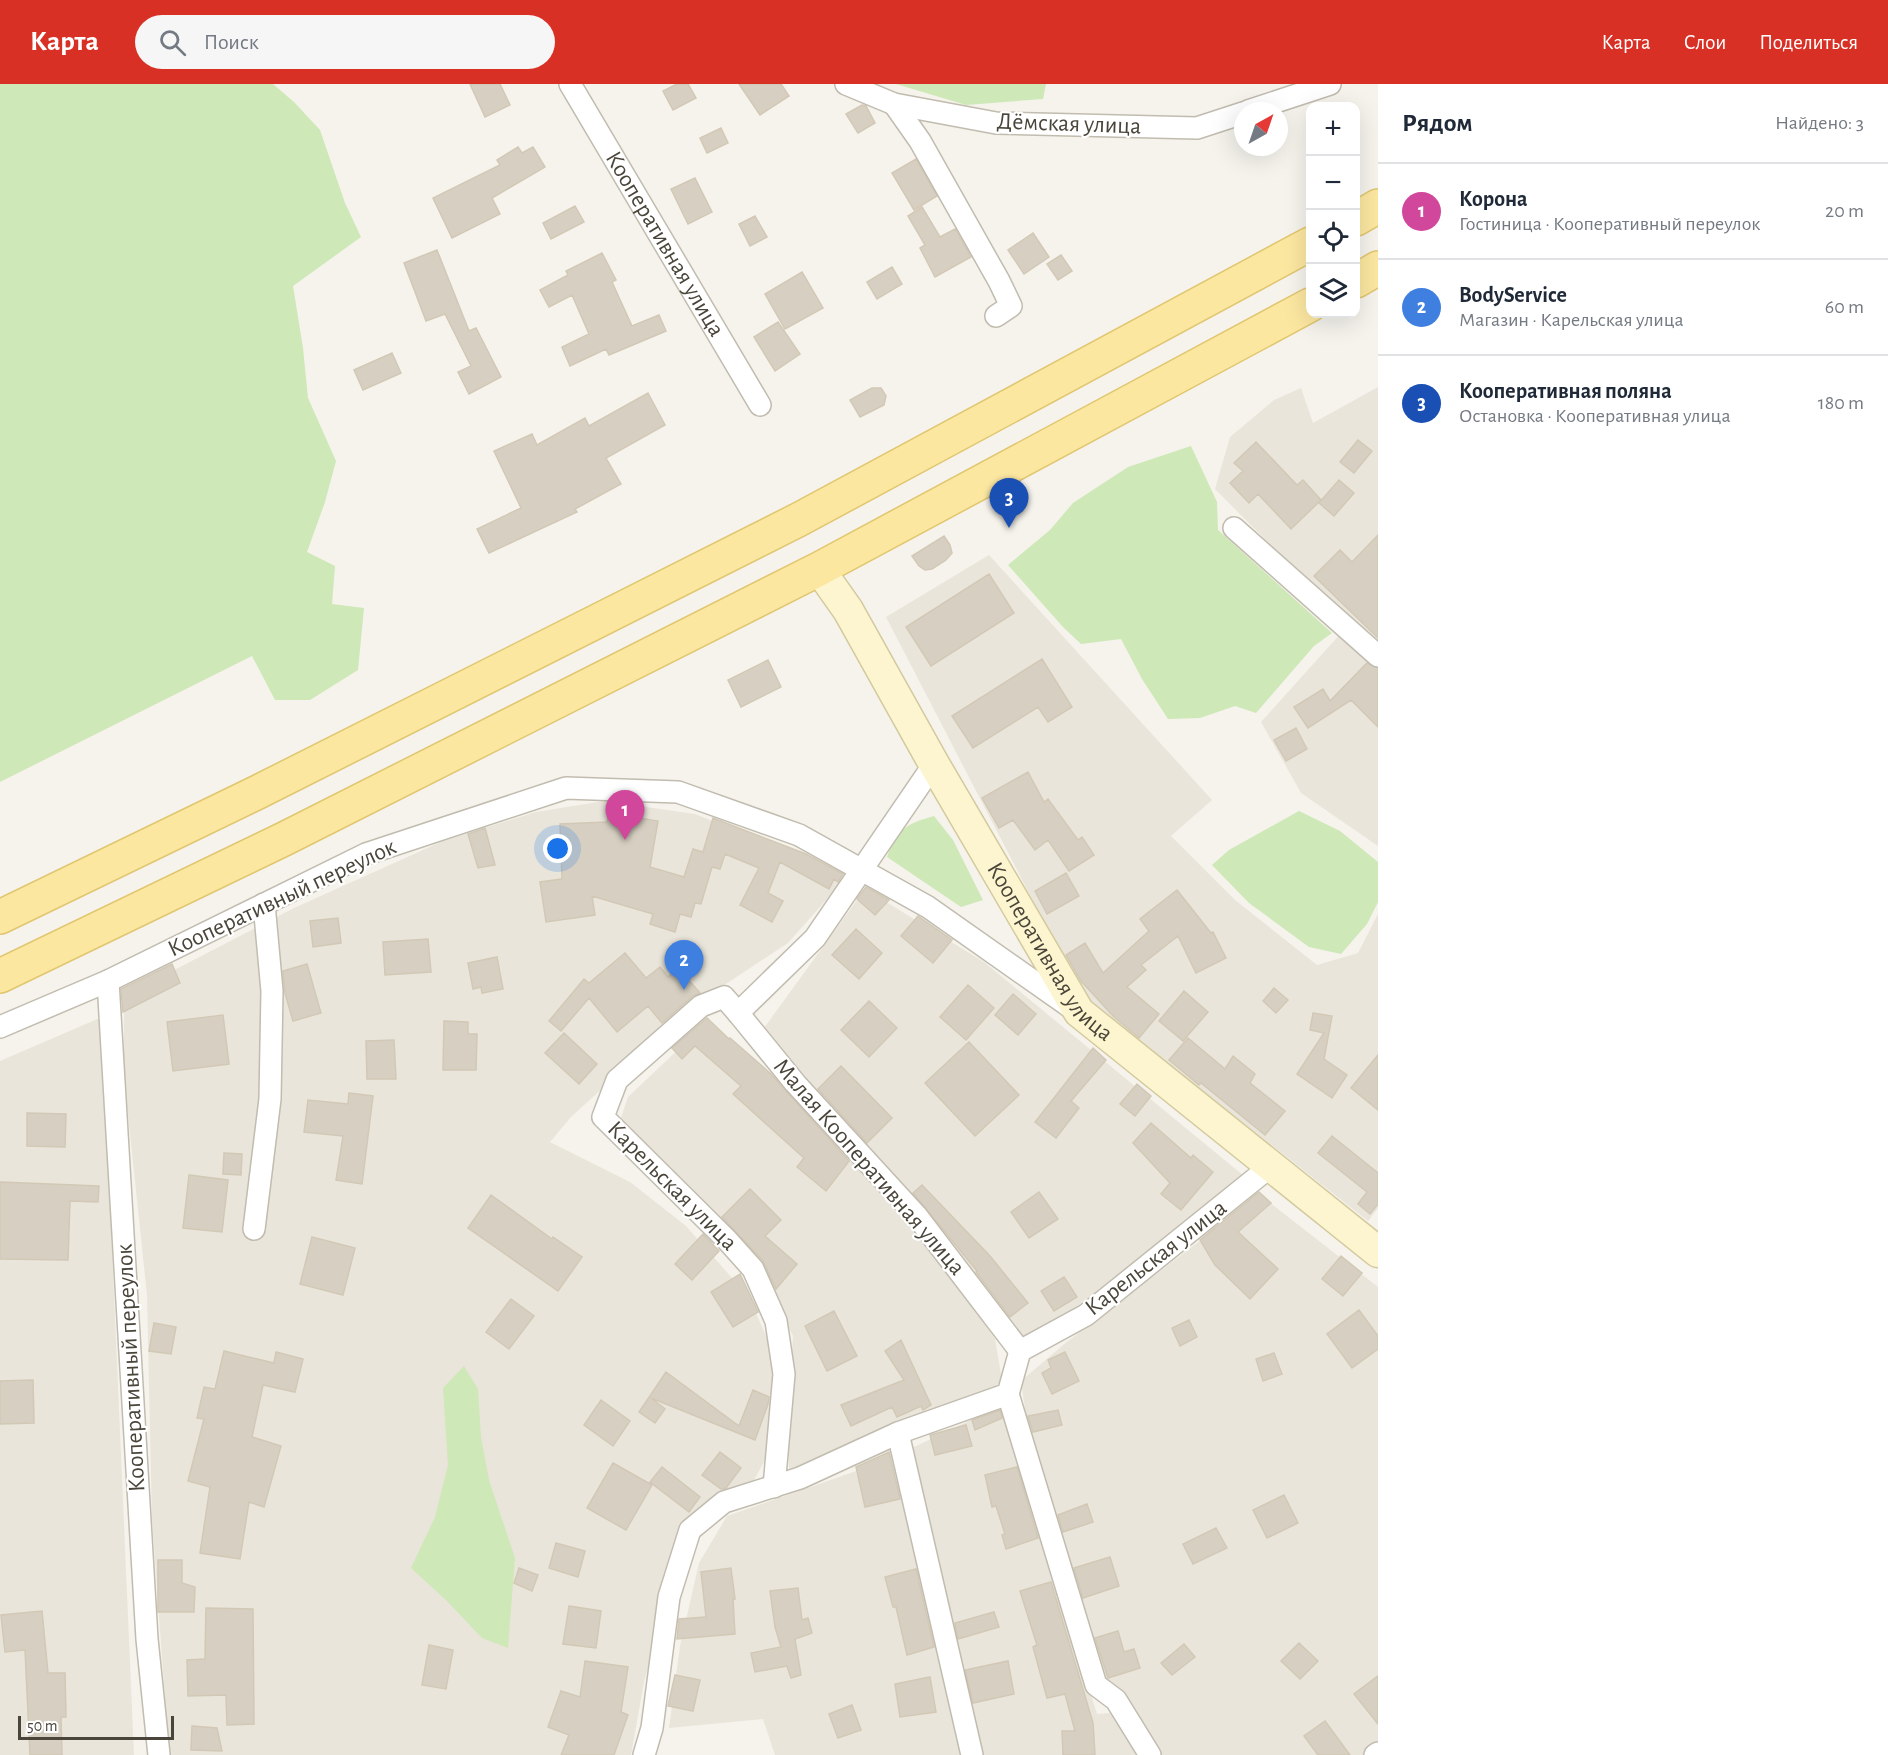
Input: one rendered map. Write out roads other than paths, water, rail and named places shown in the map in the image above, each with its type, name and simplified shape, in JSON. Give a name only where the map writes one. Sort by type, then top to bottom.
[{"type":"main road","points":[[1360,217],[1378,206]]},
{"type":"main road","points":[[0,917],[258,792],[788,525],[1306,247]]},
{"type":"main road","points":[[1360,278],[1378,268]]},
{"type":"main road","points":[[0,976],[284,838],[819,569],[1306,308]]},
{"type":"street","name":"Кооперативная улица","points":[[570,84],[760,405]]},
{"type":"street","name":"Дёмская улица","points":[[846,84],[894,104],[996,123],[1197,128],[1234,115]]},
{"type":"street","points":[[1275,102],[1330,84]]},
{"type":"street","points":[[894,104],[920,141],[999,281],[1011,306],[996,316]]},
{"type":"street","points":[[1234,528],[1378,656]]},
{"type":"street","name":"Кооперативная улица","points":[[819,569],[848,610],[934,764],[1079,1012],[1376,1248]]},
{"type":"street","points":[[738,1013],[811,943],[934,764]]},
{"type":"street","name":"Кооперативный переулок","points":[[0,1027],[108,981],[366,854],[566,789],[678,792],[799,835],[928,907],[1079,1012]]},
{"type":"street","points":[[254,1229],[270,1099],[272,991],[264,904]]},
{"type":"street","name":"Кооперативный переулок","points":[[108,981],[147,1639],[159,1755]]},
{"type":"street","name":"Карельская улица","points":[[738,1013],[724,997],[701,1006],[617,1080],[603,1117],[753,1269],[776,1321],[784,1374],[774,1487]]},
{"type":"street","name":"Малая Кооперативная улица","points":[[738,1013],[795,1083],[916,1215],[1020,1351]]},
{"type":"street","name":"Карельская улица","points":[[1020,1351],[1086,1315],[1271,1166]]},
{"type":"street","points":[[1020,1351],[1008,1394],[1096,1685],[1116,1700],[1150,1755]]},
{"type":"street","points":[[644,1755],[652,1728],[669,1597],[690,1530],[724,1502],[800,1478],[898,1433],[1008,1394]]},
{"type":"street","points":[[898,1433],[972,1755]]},
{"type":"place","name":"Кооперативная поляна","points":[[1009,528]]},
{"type":"place","name":"Корона","points":[[625,840]]},
{"type":"place","name":"BodyService","points":[[684,990]]}]
